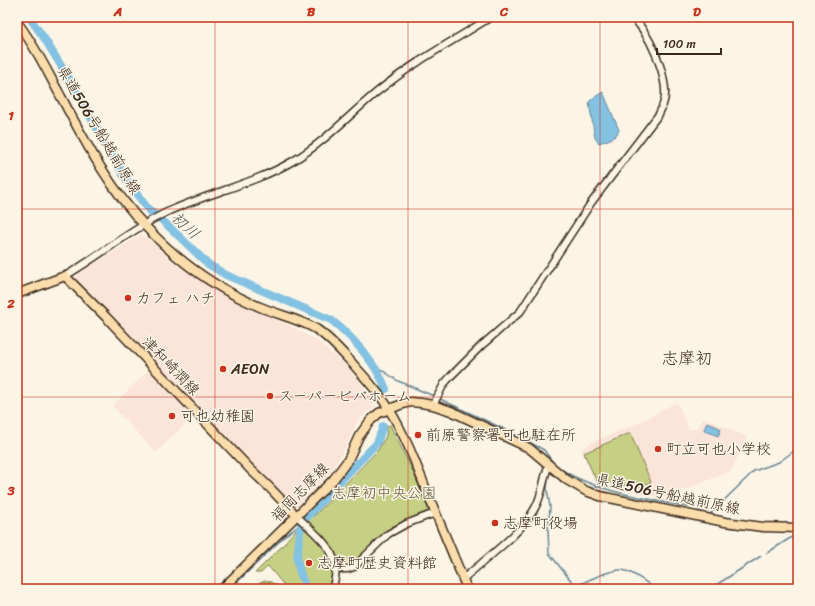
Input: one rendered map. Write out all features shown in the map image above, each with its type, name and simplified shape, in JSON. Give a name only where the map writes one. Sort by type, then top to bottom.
[{"type":"main road","name":"県道506号船越前原線","points":[[17,22],[33,45],[106,176],[119,195],[145,223],[180,259],[203,276],[261,308],[302,321],[331,340],[389,408],[411,402],[433,405],[478,423],[529,448],[568,480],[586,491],[600,496],[747,525],[798,528]]},
{"type":"main road","points":[[17,294],[65,276]]},
{"type":"main road","name":"津和崎潤線","points":[[65,276],[294,513]]},
{"type":"main road","points":[[389,408],[415,463],[467,589]]},
{"type":"main road","name":"福岡志摩線","points":[[222,589],[294,513],[340,471],[348,460],[361,432],[379,413],[389,408]]},
{"type":"street","points":[[65,276],[98,256],[145,223],[166,213],[244,184],[293,162],[321,142],[402,73],[491,17]]},
{"type":"street","points":[[433,405],[444,384],[458,367],[520,312],[586,209],[659,114],[663,105],[665,93],[661,70],[644,29],[633,17]]},
{"type":"street","points":[[463,579],[518,531],[531,515],[540,498],[549,464]]},
{"type":"street","points":[[336,569],[348,569],[354,567],[388,534],[406,524],[436,512]]},
{"type":"street","points":[[294,513],[327,546],[332,554],[336,569],[332,589]]},
{"type":"shaded area","points":[[141,235],[146,237],[169,259],[244,307],[285,323],[318,341],[349,369],[375,401],[373,409],[367,412],[356,424],[346,446],[330,473],[296,507],[292,506],[76,283],[77,275]]},
{"type":"shaded area","points":[[149,370],[151,370],[195,415],[156,452],[112,406]]},
{"type":"shaded area","points":[[677,402],[689,429],[696,429],[704,418],[747,437],[731,471],[664,498],[595,483],[581,449],[593,442],[644,420]]},
{"type":"green space","name":"志摩初中央公園","points":[[390,425],[414,474],[428,511],[393,526],[354,562],[345,567],[340,567],[330,589],[287,589],[268,566],[261,573],[255,573],[294,532],[315,515],[378,450],[386,436],[387,426]]},
{"type":"green space","points":[[630,433],[651,482],[636,488],[596,480],[584,453]]},
{"type":"green space","points":[[265,581],[271,582],[284,589],[251,589],[255,585]]},
{"type":"water","points":[[603,92],[619,130],[613,137],[599,143],[595,138],[589,102]]},
{"type":"water","points":[[707,422],[721,429],[718,436],[704,430]]},
{"type":"waterway","name":"初川","points":[[29,17],[68,77],[121,171],[149,210],[163,221],[208,264],[226,275],[331,320],[347,334],[363,352],[377,370],[386,389]]},
{"type":"waterway","points":[[373,364],[398,381],[436,397]]},
{"type":"waterway","points":[[440,399],[506,430],[544,450],[552,461]]},
{"type":"waterway","name":"初川","points":[[306,589],[297,558],[301,524],[377,443],[383,426]]},
{"type":"waterway","points":[[698,511],[710,514],[754,471],[779,462],[798,448]]},
{"type":"waterway","points":[[562,470],[592,484],[624,494],[689,507]]},
{"type":"waterway","points":[[548,478],[547,489],[550,507],[548,530],[549,553],[572,582]]},
{"type":"waterway","points":[[230,589],[286,535],[301,524]]},
{"type":"waterway","points":[[767,553],[798,533]]},
{"type":"waterway","points":[[710,589],[761,556]]},
{"type":"waterway","points":[[577,586],[605,573],[622,570],[635,575],[655,589]]},
{"type":"place","name":"カフェ ハチ","points":[[128,298]]},
{"type":"place","name":"AEON","points":[[223,369]]},
{"type":"place","name":"スーパービバホーム","points":[[270,396]]},
{"type":"place","name":"可也幼稚園","points":[[172,416]]},
{"type":"place","name":"前原警察署可也駐在所","points":[[418,435]]},
{"type":"place","name":"町立可也小学校","points":[[658,449]]},
{"type":"place","name":"志摩町役場","points":[[495,523]]},
{"type":"place","name":"志摩町歴史資料館","points":[[309,563]]},
{"type":"district","name":"志摩初","points":[[687,358]]}]
